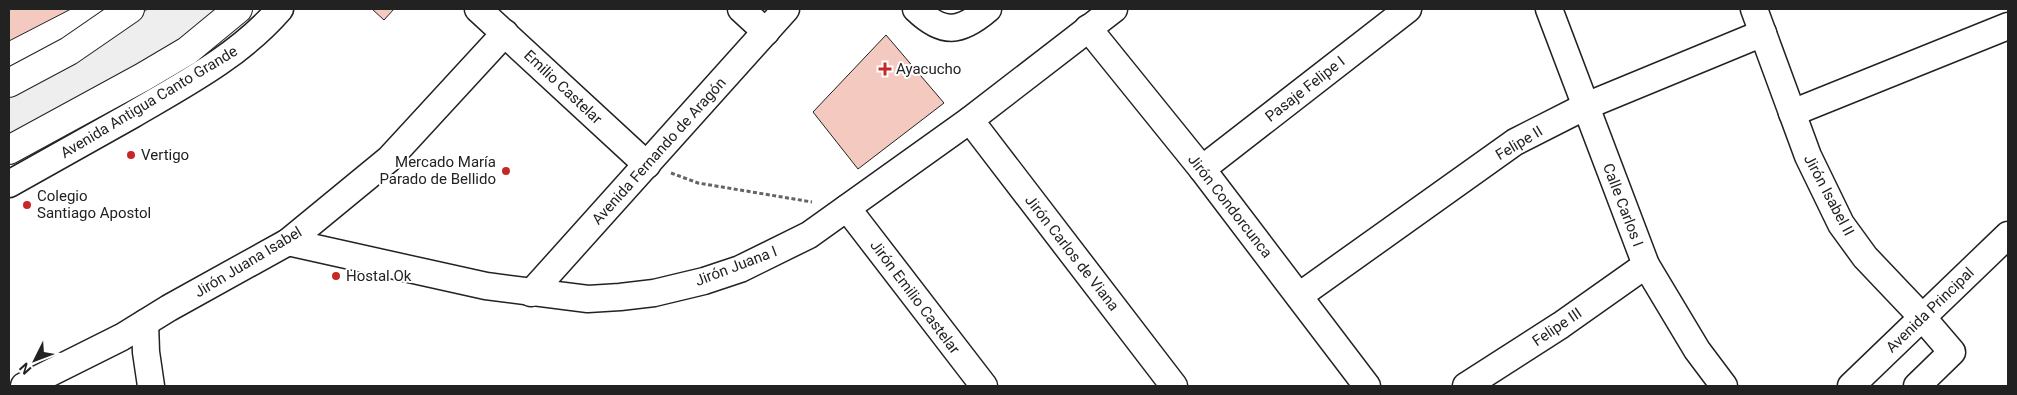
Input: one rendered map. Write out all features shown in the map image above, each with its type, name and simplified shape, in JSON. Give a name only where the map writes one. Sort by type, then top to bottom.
[{"type":"main road","points":[[9,83],[69,51],[130,9]]},
{"type":"main road","points":[[9,150],[187,51],[238,9]]},
{"type":"street","name":"Avenida Antigua Canto Grande","points":[[9,184],[155,101],[237,51],[264,27],[280,9]]},
{"type":"street","name":"Emilio Castelar","points":[[478,9],[647,165]]},
{"type":"street","points":[[741,9],[766,32]]},
{"type":"street","name":"Avenida Fernando de Aragón","points":[[531,293],[786,9]]},
{"type":"street","points":[[916,9],[934,24],[957,28],[970,23],[988,9]]},
{"type":"street","name":"Jirón Juana I","points":[[288,242],[486,286],[588,299],[654,293],[704,281],[740,268],[809,235],[970,120],[1114,9]]},
{"type":"street","name":"Pasaje Felipe I","points":[[1202,169],[1408,9]]},
{"type":"street","name":"Calle Carlos I","points":[[1549,9],[1646,265],[1698,350],[1724,386]]},
{"type":"street","name":"Jirón Isabel II","points":[[1754,9],[1808,156],[1841,224],[1864,257],[1922,317],[1952,352],[1917,386]]},
{"type":"street","points":[[1792,113],[2008,26]]},
{"type":"street","name":"Jirón Condorcunca","points":[[1088,28],[1202,169],[1299,296],[1361,384]]},
{"type":"street","name":"Jirón Juana Isabel","points":[[24,386],[122,337],[288,242],[389,159],[504,33]]},
{"type":"street","name":"Felipe II","points":[[1299,296],[1515,142],[1586,106],[1763,33]]},
{"type":"street","name":"Jirón Carlos de Viana","points":[[970,120],[1174,386]]},
{"type":"street","name":"Jirón Emilio Castelar","points":[[847,208],[984,386]]},
{"type":"street","name":"Avenida Principal","points":[[1851,386],[2008,235]]},
{"type":"street","name":"Felipe III","points":[[1466,386],[1561,325],[1646,265]]},
{"type":"street","points":[[145,323],[146,352],[151,386]]},
{"type":"path","points":[[647,165],[698,183],[847,208]]},
{"type":"shaded area","points":[[148,9],[221,9],[194,33],[9,137],[9,93],[117,31]]},
{"type":"building","points":[[9,9],[71,9],[9,41]]},
{"type":"building","points":[[372,9],[394,9],[384,20]]},
{"type":"building","name":"Ayacucho","points":[[886,35],[944,103],[858,169],[813,112]]},
{"type":"place","name":"Ayacucho","points":[[885,69]]},
{"type":"place","name":"Vertigo","points":[[131,155]]},
{"type":"place","name":"Mercado María Parado de Bellido","points":[[506,171]]},
{"type":"place","name":"Colegio Santiago Apostol","points":[[27,205]]},
{"type":"place","name":"Hostal Ok","points":[[336,276]]}]
